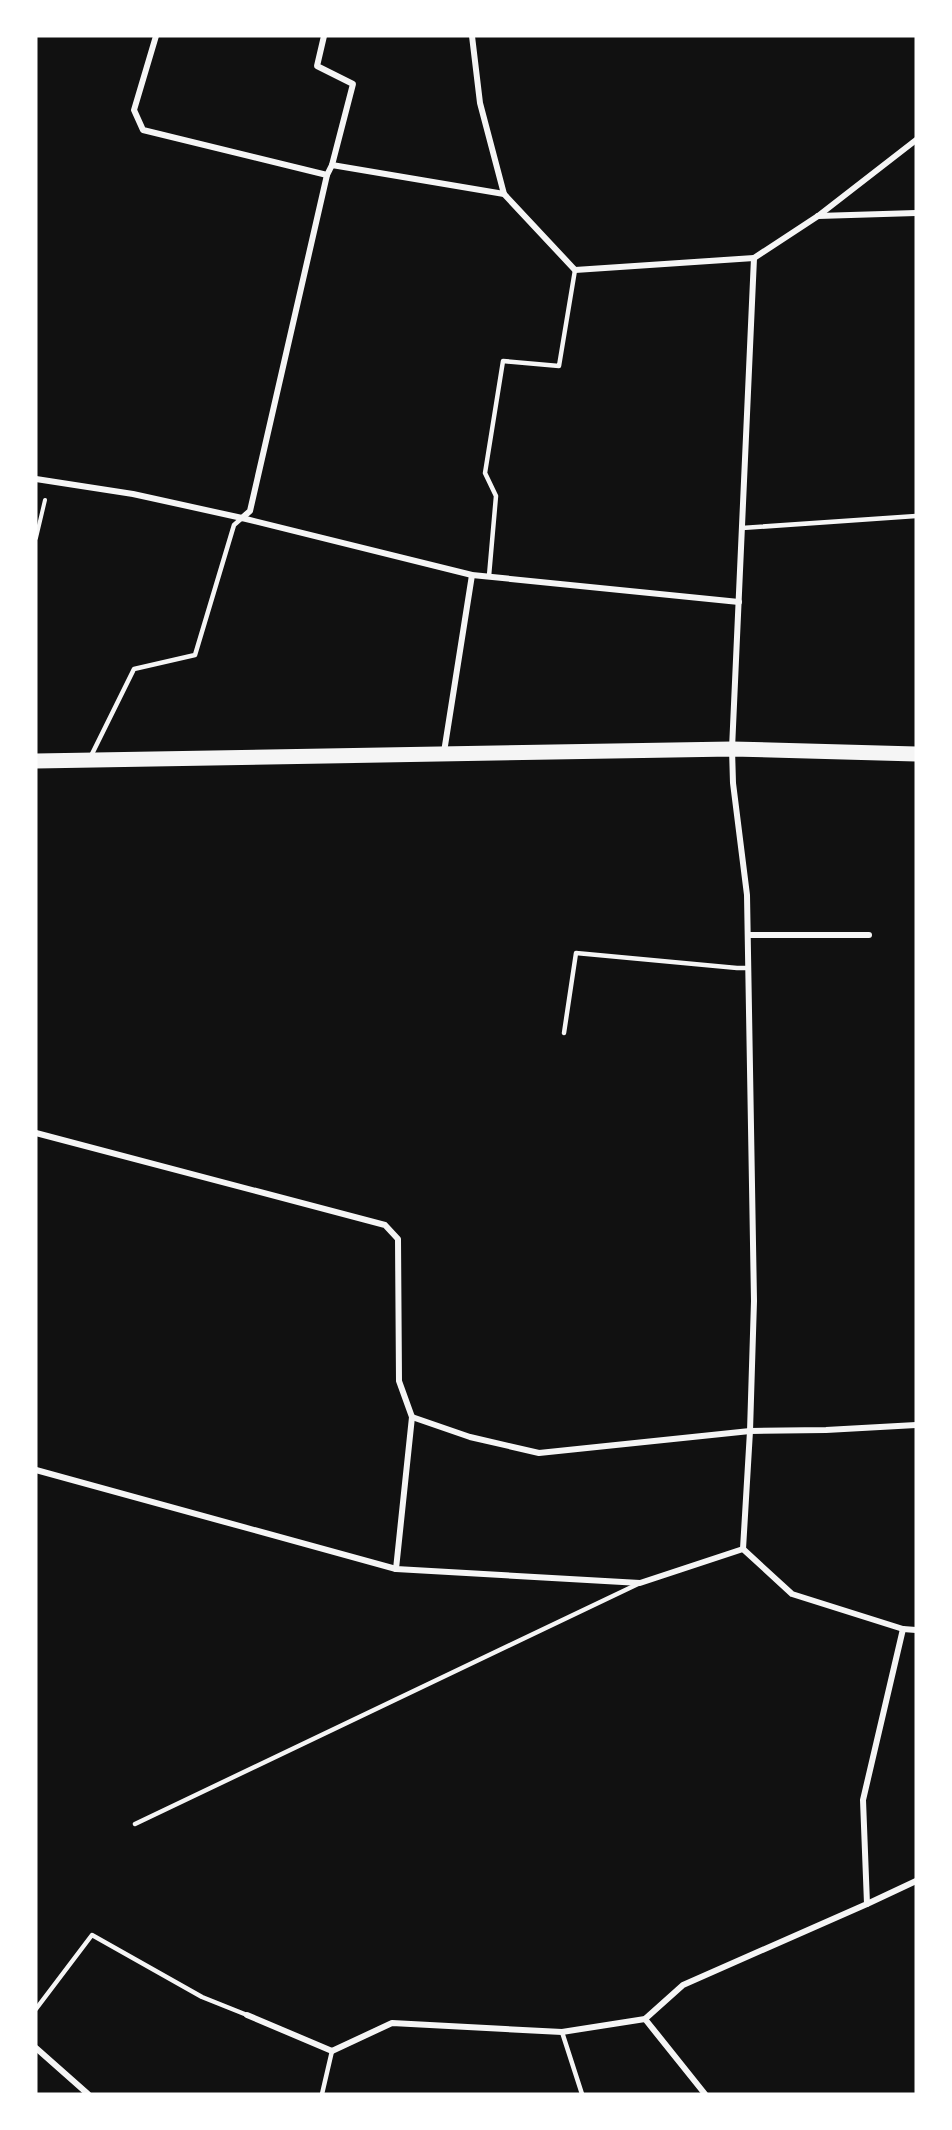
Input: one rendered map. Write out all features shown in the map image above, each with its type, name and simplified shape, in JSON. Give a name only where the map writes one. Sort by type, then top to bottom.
[{"type":"main road","points":[[36,761],[732,749],[916,754]]},
{"type":"street","points":[[156,36],[134,110],[143,130],[327,175]]},
{"type":"street","points":[[242,518],[250,511],[327,175],[332,165],[353,84],[317,66],[324,36]]},
{"type":"street","points":[[472,36],[480,103],[504,194],[575,270],[754,258],[818,216],[916,140]]},
{"type":"street","points":[[332,165],[504,194]]},
{"type":"street","points":[[818,216],[916,213]]},
{"type":"street","points":[[743,1549],[754,1301],[747,895],[733,783],[732,749],[754,258]]},
{"type":"street","points":[[36,479],[133,494],[242,518],[472,575],[739,602]]},
{"type":"street","points":[[443,755],[472,575]]},
{"type":"street","points":[[748,935],[869,935]]},
{"type":"street","points":[[36,1133],[385,1225],[398,1239],[399,1381],[412,1417],[396,1569]]},
{"type":"street","points":[[412,1417],[470,1437],[539,1453],[750,1431],[916,1425]]},
{"type":"street","points":[[36,1470],[396,1569],[640,1583],[743,1549]]},
{"type":"street","points":[[743,1549],[792,1594],[903,1629],[916,1630]]},
{"type":"street","points":[[867,1904],[862,1800],[903,1629]]},
{"type":"street","points":[[247,2015],[332,2051],[392,2023],[562,2032],[645,2019],[683,1985],[916,1881]]},
{"type":"street","points":[[645,2019],[705,2094]]},
{"type":"street","points":[[36,2048],[88,2094]]},
{"type":"lane","points":[[489,576],[496,496],[485,473],[503,361],[559,366],[575,270]]},
{"type":"lane","points":[[742,528],[916,516]]},
{"type":"lane","points":[[89,761],[134,669],[195,655],[234,525],[242,518]]},
{"type":"lane","points":[[564,1033],[576,953],[748,968]]},
{"type":"lane","points":[[135,1824],[640,1583]]},
{"type":"lane","points":[[36,2009],[92,1935],[202,1997],[247,2015]]},
{"type":"lane","points":[[562,2032],[582,2094]]},
{"type":"lane","points":[[322,2094],[332,2051]]},
{"type":"path","points":[[36,538],[49,481]]}]
